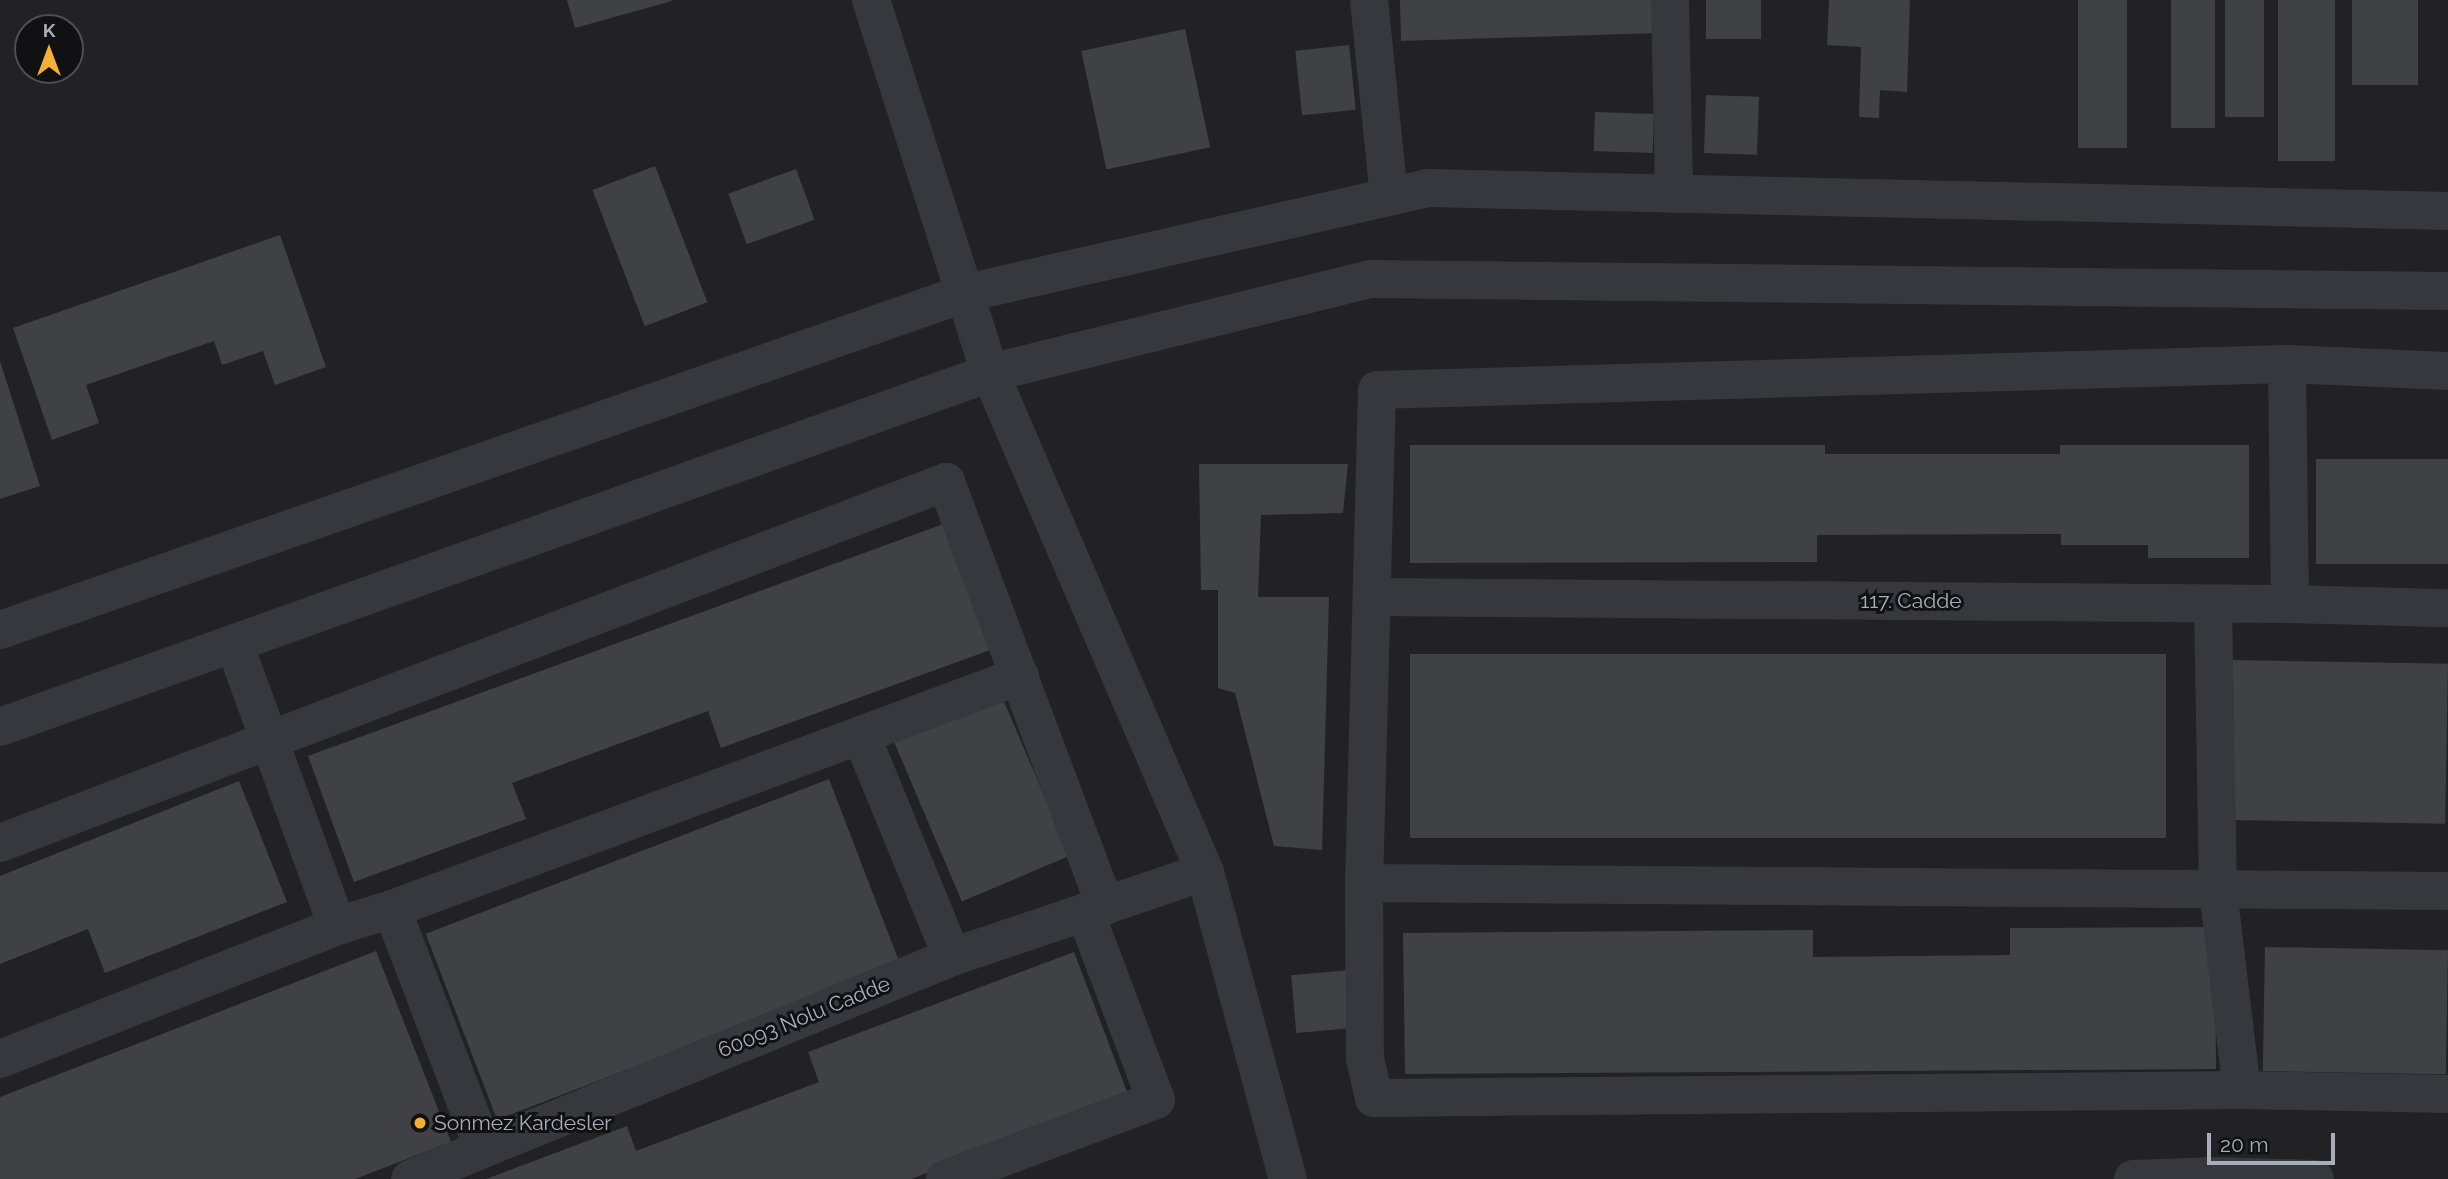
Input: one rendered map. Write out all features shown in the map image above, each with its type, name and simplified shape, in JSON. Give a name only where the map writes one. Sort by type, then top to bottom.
[{"type":"street","points":[[870,0],[990,373],[1205,872],[1289,1179]]},
{"type":"street","points":[[1369,0],[1389,197]]},
{"type":"street","points":[[1670,0],[1674,194]]},
{"type":"street","points":[[0,630],[966,293],[1428,188],[2448,211]]},
{"type":"street","points":[[0,727],[990,373],[1370,279],[2448,291]]},
{"type":"street","points":[[2287,364],[2290,604]]},
{"type":"street","points":[[2448,371],[2287,364],[1377,390],[1364,883],[1364,1058],[1374,1098],[2242,1090],[2448,1094]]},
{"type":"street","points":[[0,843],[946,482],[1020,676],[1156,1100],[945,1179]]},
{"type":"street","name":"117. Cadde","points":[[1373,597],[2290,604],[2448,608]]},
{"type":"street","points":[[2213,604],[2218,890],[2242,1090]]},
{"type":"street","points":[[234,642],[337,926]]},
{"type":"street","points":[[0,1059],[337,926],[392,909],[1020,676]]},
{"type":"street","points":[[861,736],[952,957]]},
{"type":"street","name":"60093 Nolu Cadde","points":[[410,1179],[952,957],[1205,872]]},
{"type":"street","points":[[1364,883],[2448,891]]},
{"type":"street","points":[[392,909],[483,1147]]},
{"type":"street","points":[[2133,1179],[2315,1179]]},
{"type":"shaded area","points":[[0,0],[2448,0],[2448,1179],[0,1179]]},
{"type":"building","points":[[567,0],[671,0],[672,1],[575,28]]},
{"type":"building","points":[[1400,0],[1656,0],[1657,33],[1401,41]]},
{"type":"building","points":[[1706,0],[1761,0],[1761,39],[1706,39]]},
{"type":"building","points":[[1829,0],[1910,0],[1907,92],[1880,90],[1879,118],[1859,117],[1861,47],[1827,45]]},
{"type":"building","points":[[2078,0],[2127,0],[2127,148],[2078,148]]},
{"type":"building","points":[[2171,0],[2215,0],[2215,128],[2171,128]]},
{"type":"building","points":[[2225,0],[2264,0],[2264,117],[2225,117]]},
{"type":"building","points":[[2278,0],[2335,0],[2335,161],[2278,161]]},
{"type":"building","points":[[2352,0],[2418,0],[2418,85],[2352,85]]},
{"type":"building","points":[[1185,29],[1210,147],[1106,169],[1081,51]]},
{"type":"building","points":[[1349,45],[1356,110],[1302,115],[1295,51]]},
{"type":"building","points":[[1706,95],[1759,97],[1757,155],[1704,153]]},
{"type":"building","points":[[1595,112],[1654,114],[1653,153],[1594,151]]},
{"type":"building","points":[[655,166],[707,302],[645,326],[592,190]]},
{"type":"building","points":[[796,169],[814,220],[747,244],[728,194]]},
{"type":"building","points":[[280,235],[326,367],[275,385],[263,351],[222,365],[214,341],[86,385],[99,423],[52,440],[13,328]]},
{"type":"building","points":[[0,361],[40,486],[0,499]]},
{"type":"building","points":[[1410,445],[1825,445],[1825,454],[2060,454],[2060,445],[2249,445],[2249,558],[2148,558],[2148,545],[2061,545],[2061,534],[1817,535],[1817,562],[1410,563]]},
{"type":"building","points":[[2316,459],[2448,459],[2448,564],[2316,564]]},
{"type":"building","points":[[1199,464],[1348,464],[1343,513],[1261,515],[1258,597],[1329,597],[1322,850],[1274,846],[1235,693],[1218,688],[1218,590],[1201,590]]},
{"type":"building","points":[[946,523],[993,649],[721,748],[708,711],[512,783],[526,819],[354,882],[308,756]]},
{"type":"building","points":[[1410,654],[2166,654],[2166,838],[1410,838]]},
{"type":"building","points":[[2229,660],[2448,664],[2445,824],[2226,820]]},
{"type":"building","points":[[1000,692],[1070,856],[962,902],[892,738]]},
{"type":"building","points":[[829,779],[900,965],[497,1120],[426,934]]},
{"type":"building","points":[[239,781],[287,902],[105,973],[88,929],[0,964],[0,876]]},
{"type":"building","points":[[2215,927],[2216,1069],[1405,1074],[1403,933],[1813,930],[1813,957],[2010,955],[2010,928]]},
{"type":"building","points":[[2265,947],[2448,950],[2446,1074],[2263,1071]]},
{"type":"building","points":[[376,951],[451,1142],[355,1179],[0,1179],[0,1097]]},
{"type":"building","points":[[1074,952],[1129,1097],[911,1179],[486,1179],[627,1126],[636,1151],[819,1082],[808,1052]]},
{"type":"building","points":[[1350,970],[1355,1028],[1296,1033],[1291,975]]},
{"type":"place","name":"Sonmez Kardesler","points":[[420,1123]]}]
